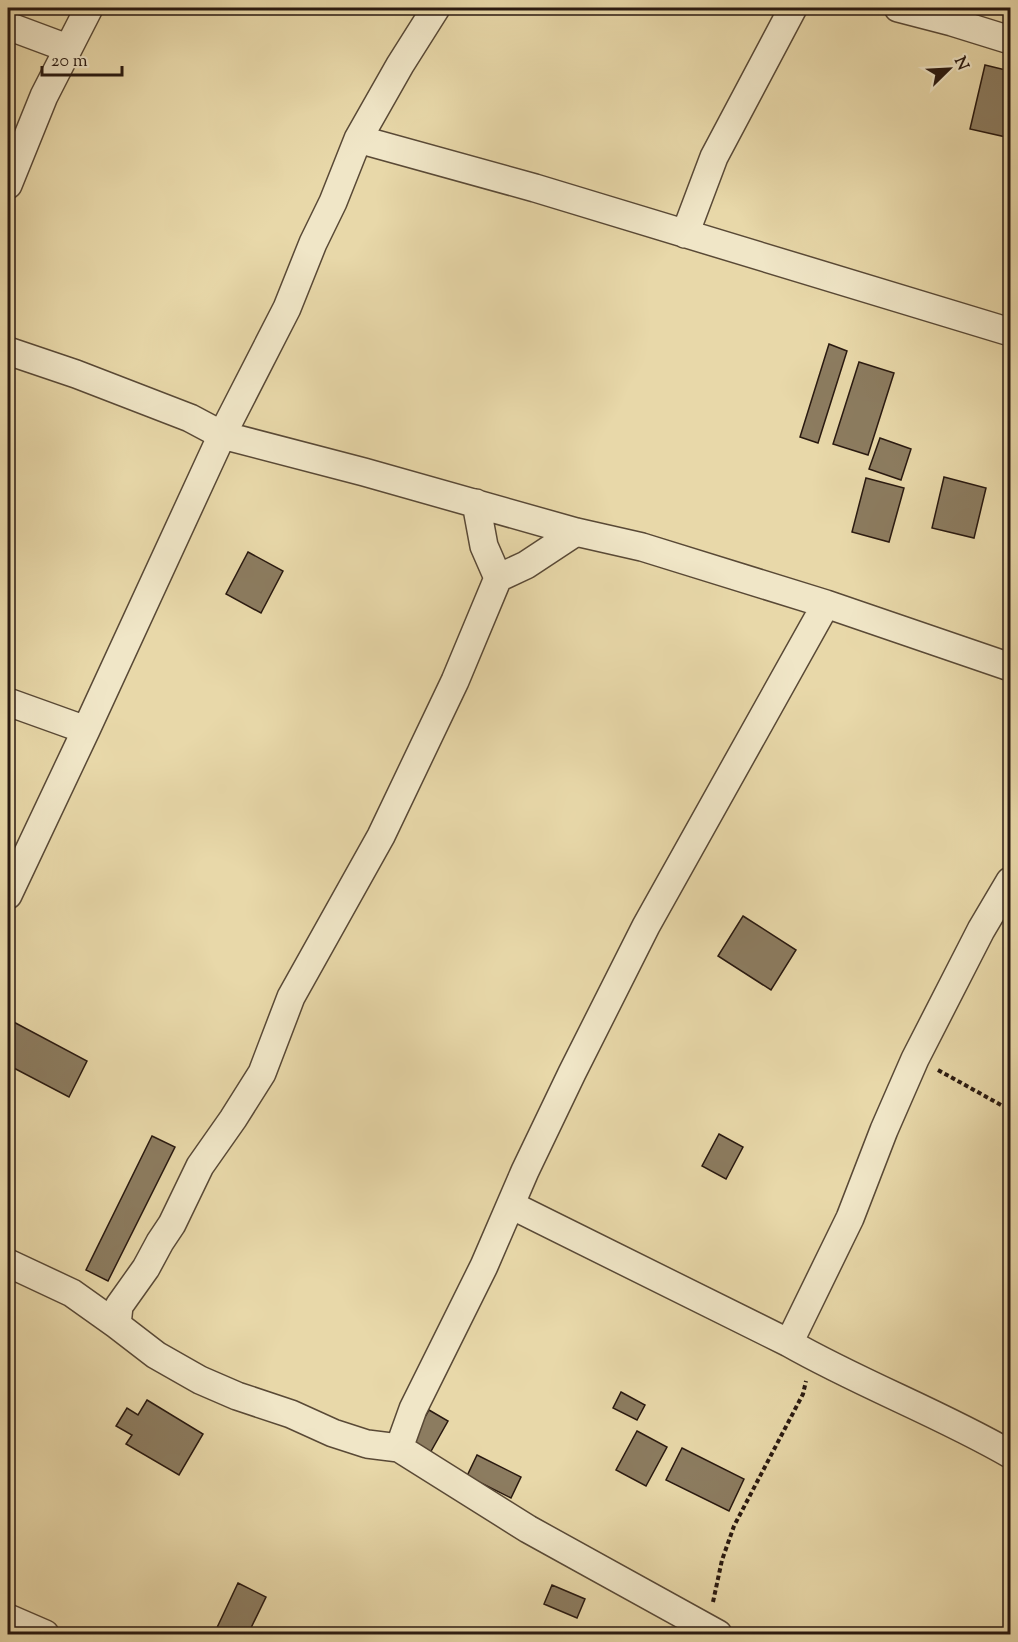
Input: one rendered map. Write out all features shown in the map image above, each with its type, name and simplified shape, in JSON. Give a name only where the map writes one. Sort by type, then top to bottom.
[{"type":"street","points":[[8,185],[44,96],[89,8]]},
{"type":"street","points":[[8,895],[222,435],[287,308],[358,138],[400,64],[436,8]]},
{"type":"street","points":[[685,234],[714,157],[793,8]]},
{"type":"street","points":[[898,8],[1011,40]]},
{"type":"street","points":[[8,26],[67,48]]},
{"type":"street","points":[[358,138],[535,188],[1011,332]]},
{"type":"street","points":[[8,351],[190,418],[222,435],[576,532],[642,547],[826,604],[1011,667]]},
{"type":"street","points":[[476,503],[484,546],[498,578]]},
{"type":"street","points":[[117,1325],[119,1306],[146,1268],[172,1224],[200,1166],[262,1073],[291,997],[381,836],[456,681],[498,578],[525,565],[576,532]]},
{"type":"street","points":[[399,1448],[413,1409],[484,1266],[572,1073],[646,926],[826,604]]},
{"type":"street","points":[[8,702],[86,730]]},
{"type":"street","points":[[799,1349],[884,1130],[915,1059],[981,930],[1011,881]]},
{"type":"street","points":[[511,1205],[1011,1454]]},
{"type":"street","points":[[8,1263],[72,1293],[156,1355],[200,1380],[237,1396],[291,1414],[333,1433],[367,1444],[399,1448],[528,1529],[715,1622]]},
{"type":"street","points":[[8,1618],[45,1635]]},
{"type":"path","points":[[915,1059],[1011,1110]]},
{"type":"path","points":[[715,1622],[723,1560],[734,1526],[803,1394],[808,1368],[799,1349]]},
{"type":"building","points":[[985,65],[1010,71],[1010,117],[1006,137],[970,129]]},
{"type":"building","points":[[829,344],[847,351],[818,443],[800,437]]},
{"type":"building","points":[[859,362],[894,373],[868,455],[833,444]]},
{"type":"building","points":[[880,438],[911,449],[901,480],[869,469]]},
{"type":"building","points":[[944,477],[986,488],[974,538],[932,528]]},
{"type":"building","points":[[866,478],[904,488],[889,542],[852,532]]},
{"type":"building","points":[[248,552],[283,571],[261,613],[226,594]]},
{"type":"building","points":[[743,916],[796,950],[771,990],[718,956]]},
{"type":"building","points":[[8,1019],[87,1061],[69,1097],[8,1065]]},
{"type":"building","points":[[719,1134],[743,1147],[726,1179],[702,1166]]},
{"type":"building","points":[[152,1136],[175,1147],[108,1281],[86,1270]]},
{"type":"building","points":[[621,1392],[645,1405],[637,1420],[613,1408]]},
{"type":"building","points":[[147,1400],[203,1434],[179,1475],[126,1444],[132,1435],[116,1426],[127,1408],[138,1415]]},
{"type":"building","points":[[429,1410],[448,1421],[430,1453],[411,1442]]},
{"type":"building","points":[[637,1431],[667,1447],[646,1486],[616,1470]]},
{"type":"building","points":[[682,1448],[744,1479],[729,1511],[666,1480]]},
{"type":"building","points":[[477,1455],[521,1477],[511,1498],[467,1476]]},
{"type":"building","points":[[238,1583],[266,1597],[248,1634],[214,1634]]},
{"type":"building","points":[[552,1585],[585,1599],[577,1618],[544,1604]]}]
